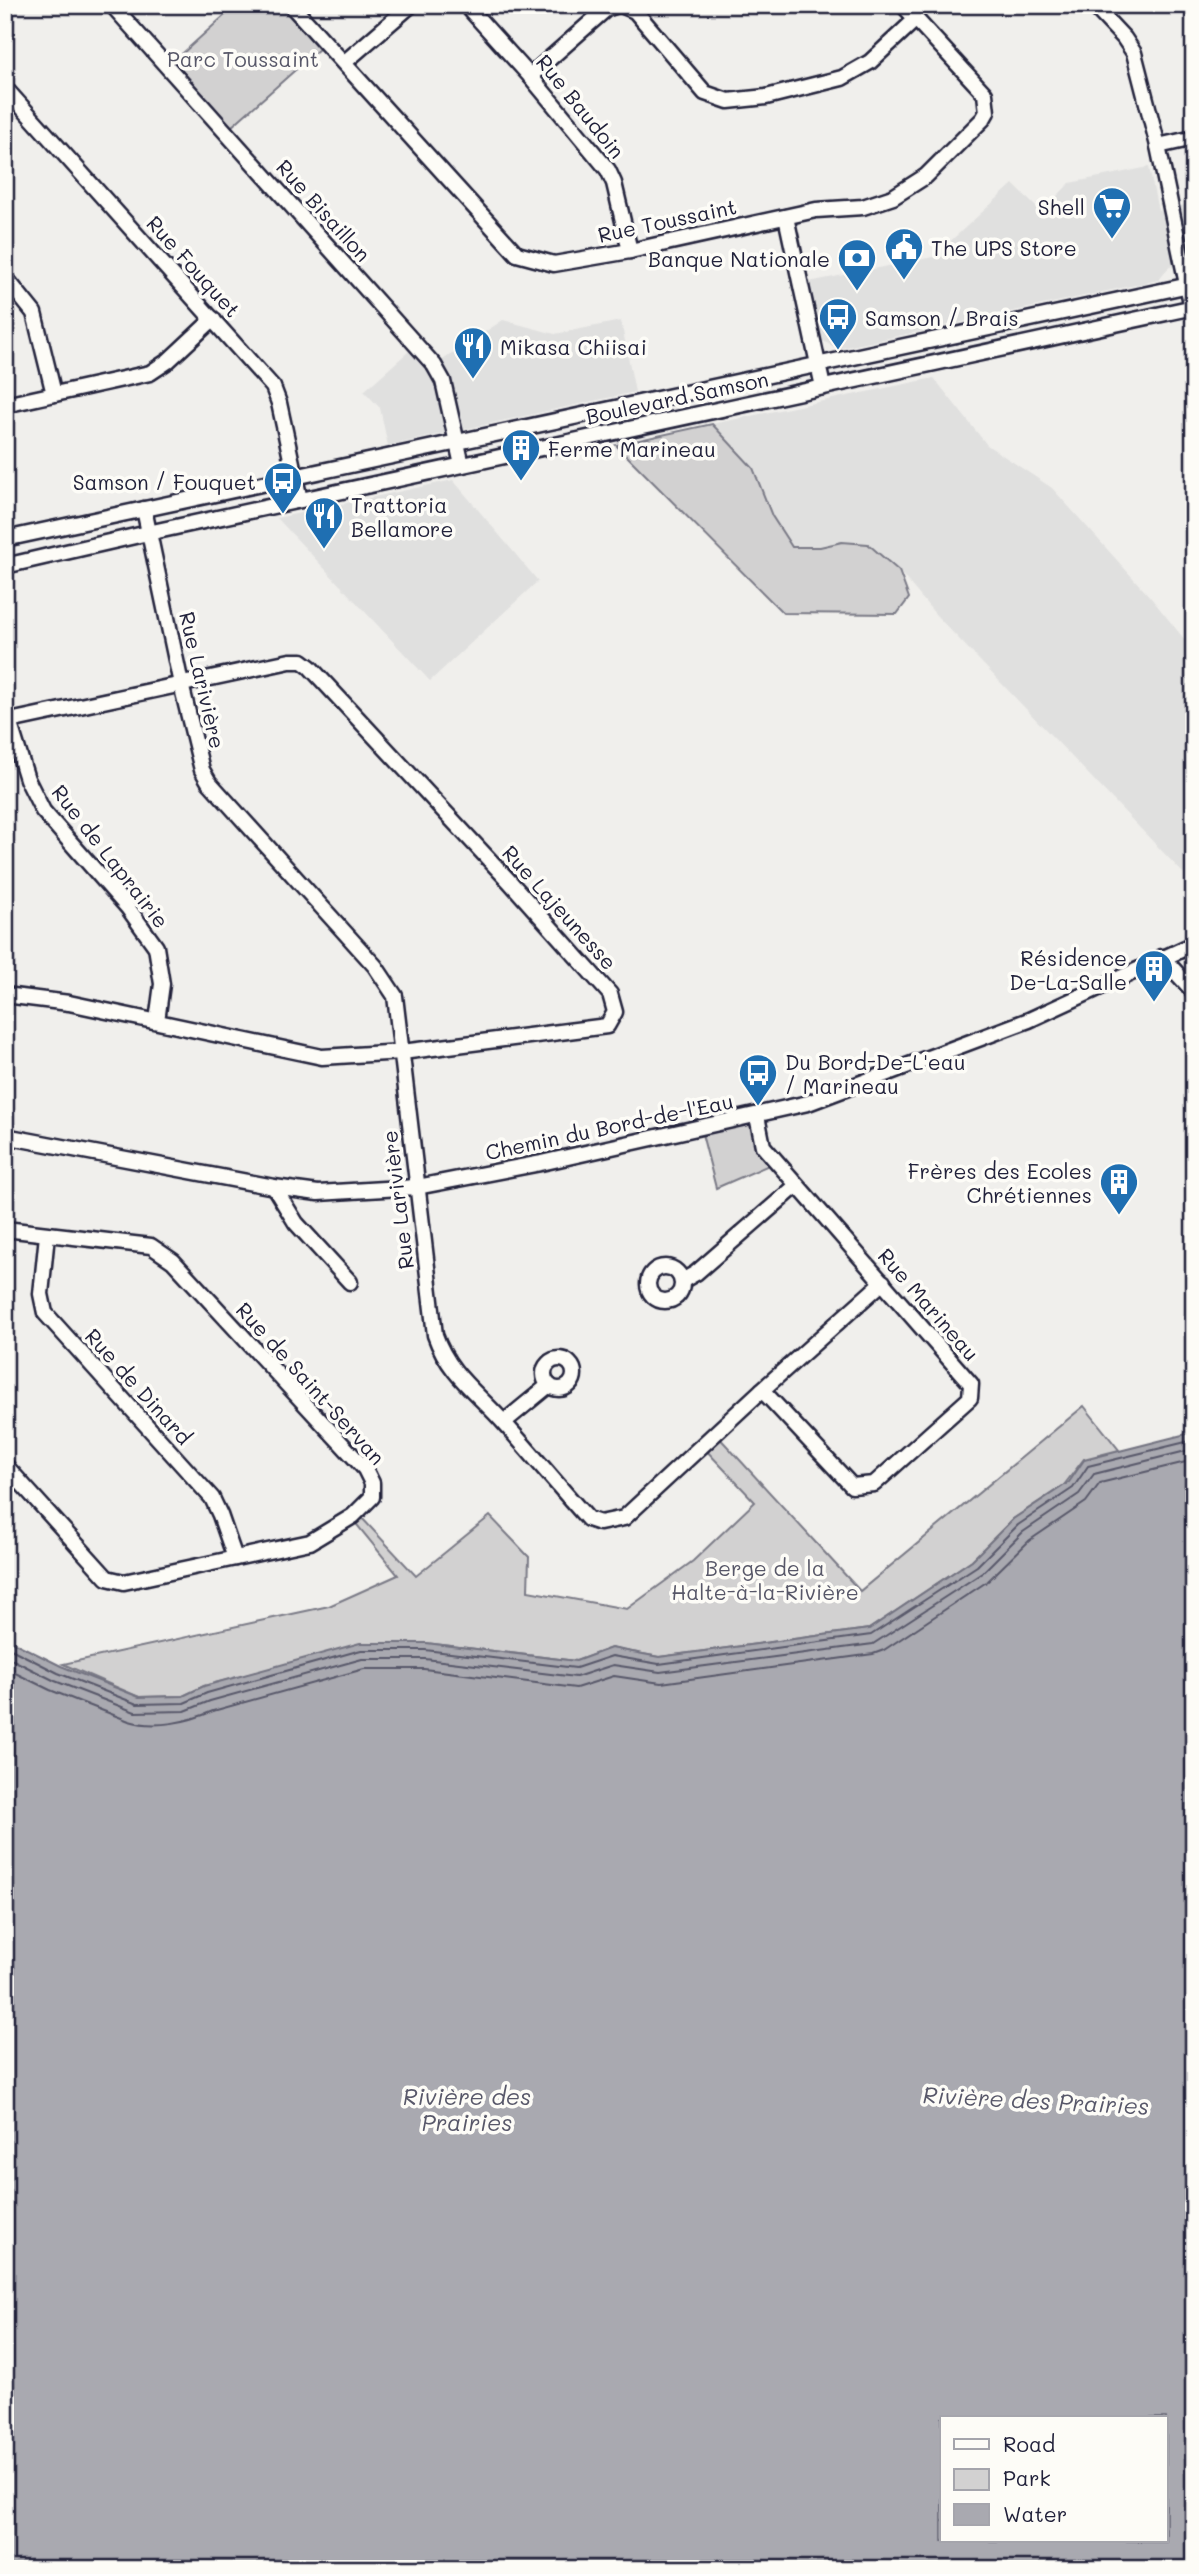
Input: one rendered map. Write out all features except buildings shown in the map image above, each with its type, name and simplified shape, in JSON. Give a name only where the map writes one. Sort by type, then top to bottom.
[{"type":"street","name":"Rue Bisaillon","points":[[112,5],[434,365],[443,381],[462,465]]},
{"type":"street","name":"Rue Toussaint","points":[[291,5],[517,254],[554,264],[630,251],[816,210],[863,207],[893,197],[926,176],[983,119],[987,112],[985,94],[903,5]]},
{"type":"street","points":[[345,62],[411,5]]},
{"type":"street","name":"Rue Baudoin","points":[[466,5],[530,76],[608,170],[614,183],[630,251]]},
{"type":"street","points":[[530,76],[606,9],[620,5],[635,11],[705,93],[728,101],[766,97],[842,78],[870,62],[916,19]]},
{"type":"street","points":[[1093,5],[1124,38],[1134,53],[1158,146],[1193,308]]},
{"type":"street","name":"Rue Fouquet","points":[[5,88],[273,387],[300,500]]},
{"type":"street","points":[[1158,146],[1194,138]]},
{"type":"street","points":[[786,217],[822,387]]},
{"type":"street","points":[[5,277],[33,313],[54,394]]},
{"type":"street","name":"Boulevard Samson","points":[[5,539],[1190,285]]},
{"type":"street","name":"Boulevard Samson","points":[[5,566],[1193,308]]},
{"type":"street","points":[[5,405],[150,373],[168,361],[213,319]]},
{"type":"street","name":"Rue Larivière","points":[[144,509],[198,757],[209,782],[376,966],[395,996],[435,1335],[440,1349],[448,1365],[504,1422],[588,1519],[600,1524],[624,1518],[883,1282]]},
{"type":"street","name":"Rue Lajeunesse","points":[[5,995],[69,1003],[322,1057],[401,1052],[607,1026],[615,1012],[610,994],[510,882],[302,661],[290,661],[7,721]]},
{"type":"street","name":"Rue de Laprairie","points":[[7,721],[27,779],[43,811],[128,908],[156,947],[162,984],[157,1021]]},
{"type":"street","name":"Chemin du Bord-de-l'Eau","points":[[5,1136],[318,1193],[417,1188],[808,1103],[995,1034],[1194,944]]},
{"type":"street","points":[[1162,957],[1194,992]]},
{"type":"street","name":"Rue Marineau","points":[[757,1116],[763,1146],[971,1384],[970,1398],[874,1484],[852,1486],[762,1390]]},
{"type":"street","points":[[682,1281],[696,1273],[796,1186]]},
{"type":"street","points":[[274,1187],[296,1223],[350,1282]]},
{"type":"street","name":"Rue de Saint-Servan","points":[[5,1229],[151,1246],[173,1261],[365,1469],[372,1483],[372,1497],[353,1516],[310,1542],[124,1582],[107,1578],[5,1465]]},
{"type":"street","name":"Rue de Dinard","points":[[47,1235],[41,1294],[45,1312],[212,1498],[235,1558]]},
{"type":"street","points":[[504,1422],[549,1385]]},
{"type":"shaded area","points":[[1149,167],[1158,211],[1194,203],[1194,262],[1169,267],[1159,280],[838,349],[821,340],[809,282],[933,257],[1013,184],[1041,212],[1070,183]]},
{"type":"shaded area","points":[[503,320],[555,334],[621,321],[635,392],[388,446],[380,408],[364,391],[409,351],[426,371]]},
{"type":"shaded area","points":[[934,378],[987,445],[1052,488],[1151,598],[1194,651],[1194,867],[1183,873],[936,615],[899,571],[869,544],[842,542],[820,547],[792,547],[772,516],[753,468],[712,424]]},
{"type":"shaded area","points":[[453,480],[538,581],[430,681],[277,518]]},
{"type":"green space","name":"Parc Toussaint","points":[[236,5],[281,5],[319,49],[231,127],[173,62]]},
{"type":"green space","points":[[712,424],[753,468],[772,516],[792,547],[820,547],[842,542],[868,544],[899,571],[909,598],[897,614],[783,613],[616,445]]},
{"type":"green space","points":[[757,1116],[776,1162],[716,1188],[701,1130]]},
{"type":"green space","name":"Berge de la Halte-à-la-Rivière","points":[[1084,1406],[1119,1450],[1084,1459],[1064,1485],[1013,1519],[972,1560],[869,1629],[659,1657],[611,1648],[576,1661],[426,1643],[265,1670],[204,1686],[183,1696],[139,1697],[63,1664],[329,1606],[398,1575],[353,1520],[361,1517],[416,1576],[490,1516],[529,1557],[528,1591],[627,1609],[693,1561],[755,1502],[703,1447],[716,1434],[860,1591]]},
{"type":"water","name":"Rivière des Prairies","points":[[1194,1432],[1194,2569],[5,2569],[5,1638],[61,1666],[139,1697],[183,1696],[204,1686],[360,1643],[426,1643],[576,1661],[611,1648],[659,1657],[869,1629],[972,1560],[1013,1519],[1069,1482],[1084,1460]]},
{"type":"place","name":"Shell","points":[[1112,240]]},
{"type":"place","name":"The UPS Store","points":[[904,281]]},
{"type":"place","name":"Banque Nationale","points":[[857,292]]},
{"type":"place","name":"Samson / Brais","points":[[838,351]]},
{"type":"place","name":"Mikasa Chiisai","points":[[473,380]]},
{"type":"place","name":"Ferme Marineau","points":[[521,482]]},
{"type":"place","name":"Samson / Fouquet","points":[[283,515]]},
{"type":"place","name":"Trattoria Bellamore","points":[[324,550]]},
{"type":"place","name":"Résidence De-La-Salle","points":[[1154,1003]]},
{"type":"place","name":"Du Bord-De-L'eau / Marineau","points":[[758,1107]]},
{"type":"place","name":"Frères des Ecoles Chrétiennes","points":[[1119,1216]]}]
